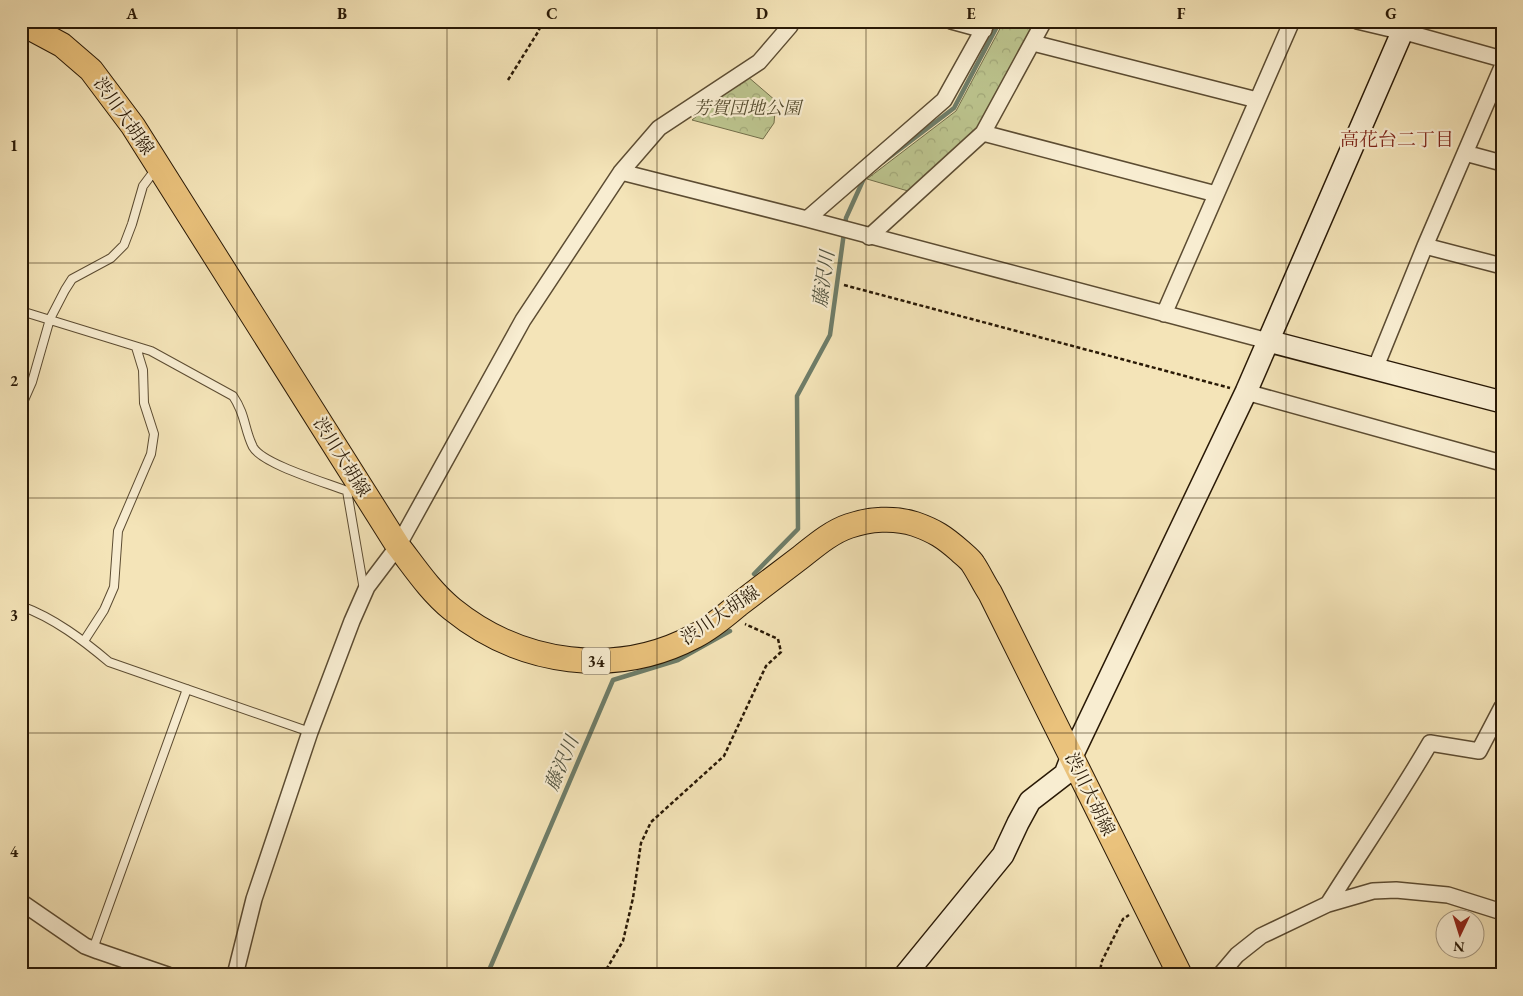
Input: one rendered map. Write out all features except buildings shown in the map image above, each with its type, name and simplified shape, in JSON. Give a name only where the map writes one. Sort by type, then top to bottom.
[{"type":"main road","name":"渋川大胡線","points":[[21,23],[62,45],[91,70],[133,126],[353,486],[427,585],[450,608],[472,624],[508,644],[552,657],[597,661],[642,655],[678,644],[697,635],[832,534],[848,526],[882,519],[908,522],[943,536],[972,563],[990,594],[1180,975]]},
{"type":"street","points":[[235,975],[254,899],[310,732],[352,621],[365,592],[398,546],[522,320],[621,172],[659,128],[759,62],[790,26],[792,21]]},
{"type":"street","points":[[808,219],[944,100],[986,25],[951,21]]},
{"type":"street","points":[[869,236],[983,133],[1044,21]]},
{"type":"street","points":[[1164,314],[1292,21]]},
{"type":"street","points":[[1357,21],[1405,27],[1502,59]]},
{"type":"street","points":[[905,975],[1004,855],[1030,801],[1065,774],[1246,392],[1405,27]]},
{"type":"street","points":[[1033,43],[1257,100]]},
{"type":"street","points":[[1375,369],[1502,67]]},
{"type":"street","points":[[983,133],[1216,194]]},
{"type":"street","points":[[1465,153],[1502,163]]},
{"type":"street","points":[[621,172],[808,219],[1502,402]]},
{"type":"street","points":[[1426,246],[1502,266]]},
{"type":"street","points":[[1246,392],[1502,463]]},
{"type":"street","points":[[1328,904],[1430,743],[1479,751],[1502,707]]},
{"type":"street","points":[[1220,975],[1237,955],[1261,936],[1328,904],[1372,891],[1396,890],[1448,895],[1502,912]]},
{"type":"street","points":[[21,902],[85,946],[168,975]]},
{"type":"lane","points":[[21,407],[32,382],[50,319],[65,290],[72,279],[111,258],[124,245],[143,186],[158,166]]},
{"type":"lane","points":[[21,311],[151,351],[233,396],[241,408],[254,448],[268,461],[353,486],[365,592]]},
{"type":"lane","points":[[84,642],[104,610],[114,587],[118,531],[150,454],[154,434],[144,403],[143,370],[136,346]]},
{"type":"lane","points":[[21,606],[34,610],[84,642],[109,662],[310,732]]},
{"type":"lane","points":[[93,949],[187,689]]},
{"type":"path","points":[[508,80],[543,21]]},
{"type":"path","points":[[844,285],[1246,392]]},
{"type":"path","points":[[602,975],[623,941],[633,898],[641,843],[651,822],[724,756],[766,666],[782,652],[778,639],[726,614]]},
{"type":"path","points":[[1099,975],[1102,961],[1123,919],[1146,905]]},
{"type":"green space","points":[[1004,21],[1036,21],[978,128],[908,191],[867,179],[956,111]]},
{"type":"green space","name":"芳賀団地公園","points":[[747,76],[776,101],[774,123],[763,139],[692,120]]},
{"type":"waterway","name":"藤沢川","points":[[883,162],[954,108],[1000,21]]},
{"type":"waterway","name":"藤沢川","points":[[754,574],[798,529],[797,396],[830,335],[846,218],[865,176]]},
{"type":"waterway","name":"藤沢川","points":[[487,975],[613,680],[678,660],[730,631]]},
{"type":"district","name":"高花台二丁目","points":[[1397,139]]}]
